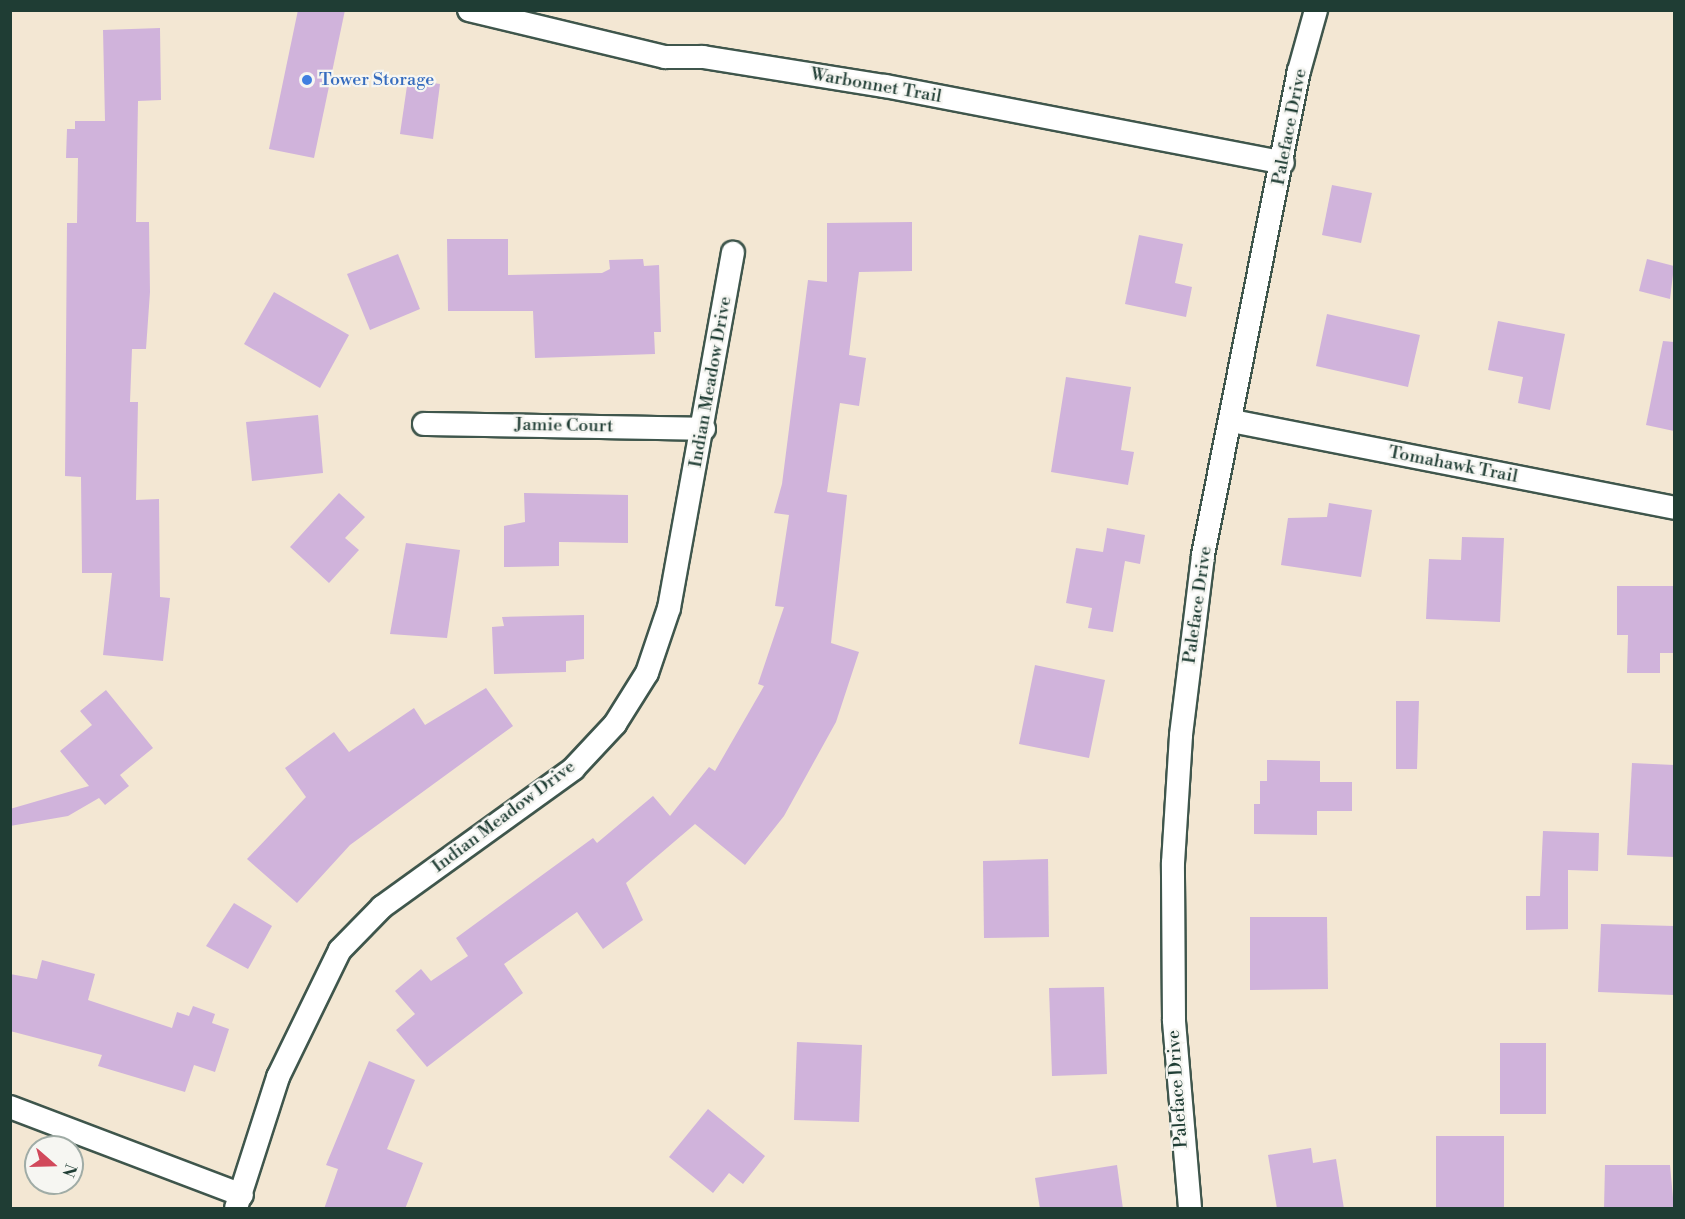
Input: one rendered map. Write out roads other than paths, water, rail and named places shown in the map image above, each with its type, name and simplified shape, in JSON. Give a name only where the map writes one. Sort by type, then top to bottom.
[{"type":"street","name":"Warbonnet Trail","points":[[469,10],[665,57],[703,57],[885,86],[1283,163]]},
{"type":"street","name":"Paleface Drive","points":[[1190,1209],[1174,1020],[1173,863],[1181,735],[1203,555],[1316,10]]},
{"type":"street","name":"Indian Meadow Drive","points":[[239,1202],[278,1077],[340,950],[382,907],[573,769],[615,724],[647,673],[669,608],[704,429],[733,253]]},
{"type":"street","name":"Tomahawk Trail","points":[[1232,421],[1674,508]]},
{"type":"street","name":"Jamie Court","points":[[424,424],[704,429]]},
{"type":"street","points":[[10,1107],[239,1202]]},
{"type":"place","name":"Tower Storage","points":[[307,80]]}]
